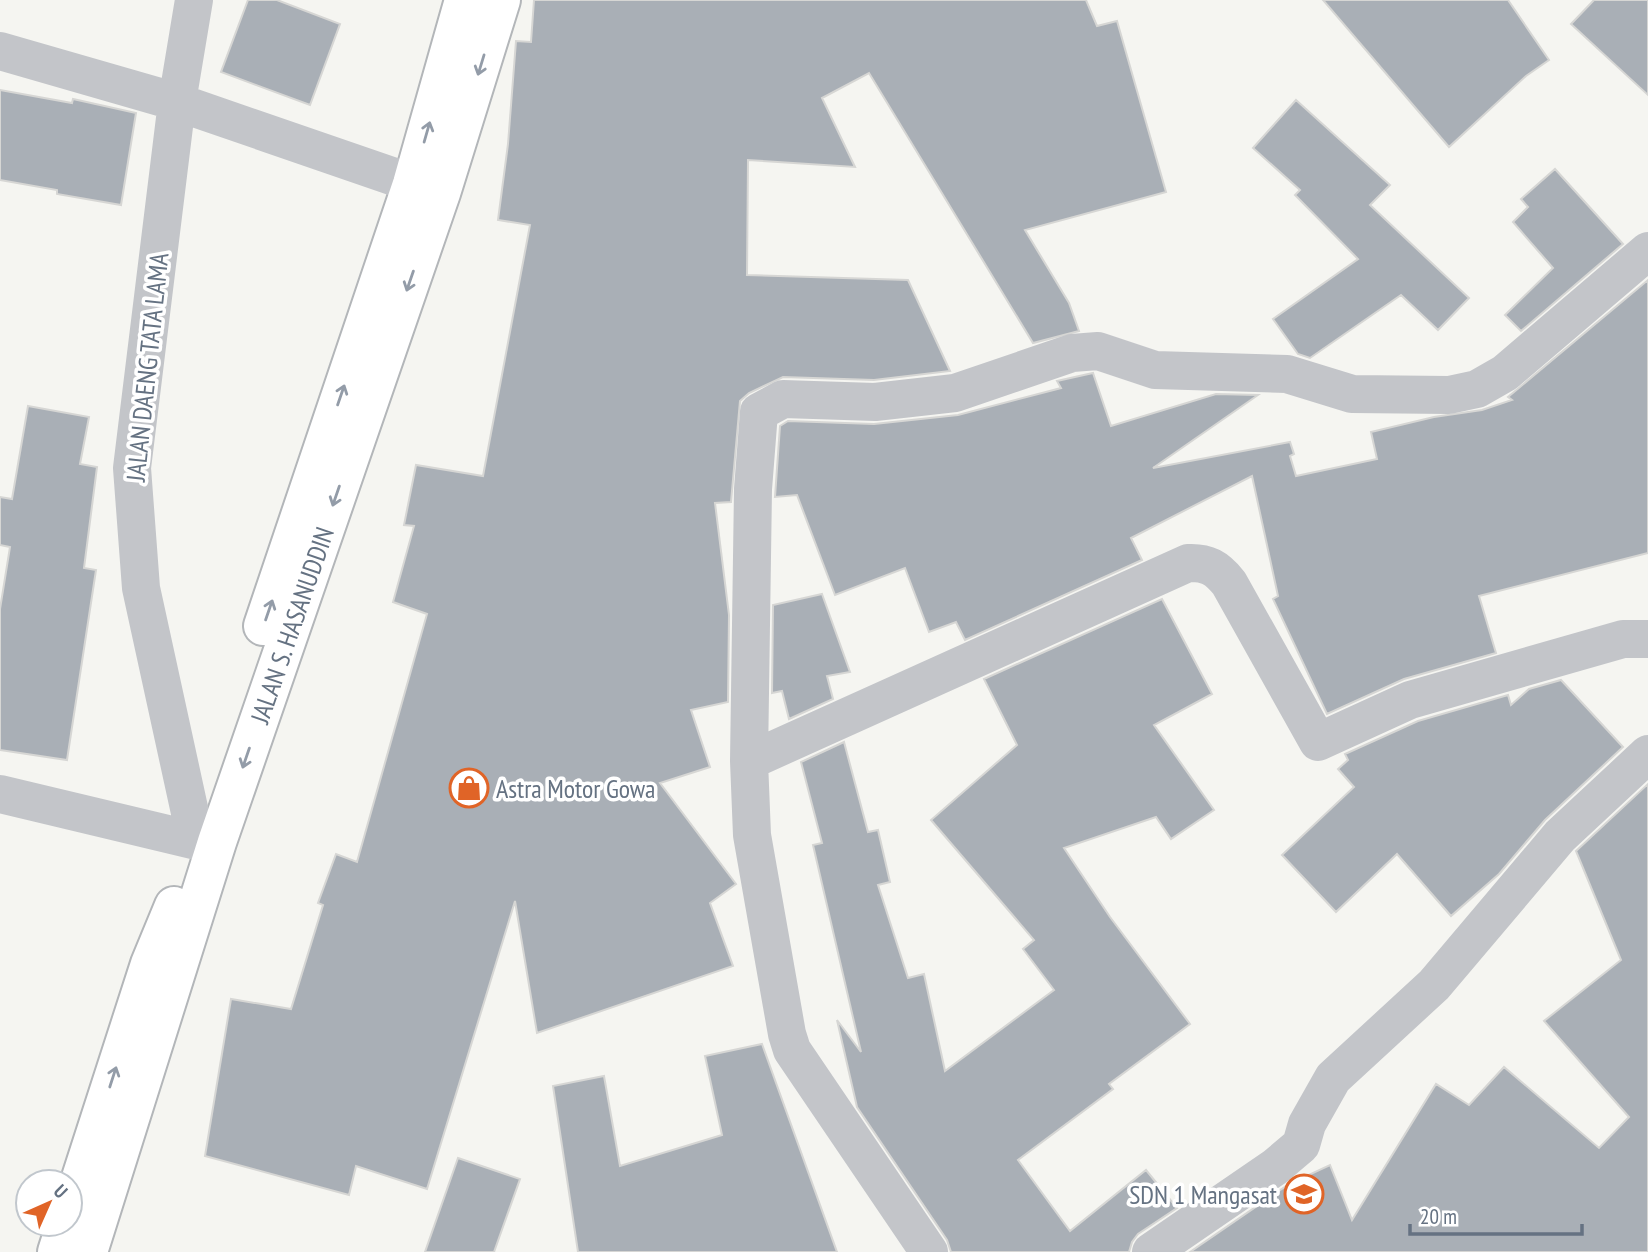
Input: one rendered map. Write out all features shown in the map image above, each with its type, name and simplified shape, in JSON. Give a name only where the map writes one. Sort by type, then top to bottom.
[{"type":"highway","name":"JALAN S. HASANUDDIN","points":[[426,188],[464,0]]},
{"type":"highway","name":"JALAN S. HASANUDDIN","points":[[88,1252],[112,1129],[150,964],[204,838],[426,188],[501,0]]},
{"type":"highway","name":"JALAN S. HASANUDDIN","points":[[84,1184],[112,1129]]},
{"type":"street","name":"JALAN DAENG TATA LAMA","points":[[194,0],[177,102],[132,468],[141,588],[204,838]]},
{"type":"street","points":[[0,51],[177,102],[426,188]]},
{"type":"street","points":[[929,1252],[792,1050],[752,835],[749,761],[753,489],[759,412],[775,402],[801,399],[875,402],[955,393],[1072,353],[1098,351],[1155,370],[1287,374],[1352,394],[1449,395],[1477,389],[1505,373],[1648,251]]},
{"type":"street","points":[[749,761],[1188,563],[1210,566],[1229,583],[1318,743],[1410,701],[1623,639],[1648,639]]},
{"type":"street","points":[[1151,1252],[1301,1145],[1307,1124],[1333,1078],[1434,985],[1560,836],[1648,754]]},
{"type":"street","points":[[0,794],[204,838]]},
{"type":"building","points":[[248,0],[277,0],[340,24],[310,105],[221,72]]},
{"type":"building","points":[[534,0],[1086,0],[1097,26],[1117,21],[1166,192],[1025,230],[1069,303],[1079,331],[1033,343],[869,73],[822,98],[855,167],[748,160],[747,275],[908,280],[950,371],[874,380],[783,377],[749,393],[740,401],[731,502],[715,503],[729,615],[728,702],[691,710],[710,767],[660,783],[736,884],[710,903],[733,966],[537,1033],[515,901],[427,1189],[356,1166],[349,1195],[205,1156],[231,999],[291,1009],[323,905],[318,903],[336,854],[357,862],[427,614],[393,602],[414,526],[404,525],[416,465],[483,476],[530,225],[498,220],[508,144],[516,41],[531,42]]},
{"type":"building","points":[[1323,0],[1508,0],[1549,60],[1526,76],[1449,147]]},
{"type":"building","points":[[1594,0],[1648,0],[1648,95],[1571,24]]},
{"type":"building","points":[[0,90],[72,103],[73,99],[136,113],[121,205],[57,194],[57,190],[0,180]]},
{"type":"building","points":[[1296,100],[1390,185],[1370,205],[1469,298],[1438,330],[1401,295],[1310,358],[1298,354],[1273,319],[1358,259],[1295,195],[1300,190],[1253,148]]},
{"type":"building","points":[[1555,169],[1623,244],[1521,331],[1505,315],[1553,268],[1513,222],[1528,207],[1521,199]]},
{"type":"building","points":[[1648,280],[1648,553],[1479,596],[1496,653],[1404,679],[1327,714],[1273,599],[1278,596],[1252,476],[1131,538],[1142,560],[965,640],[956,622],[929,632],[905,568],[835,595],[797,495],[775,497],[780,426],[788,421],[874,424],[958,415],[1061,388],[1057,381],[1093,373],[1111,426],[1216,394],[1258,395],[1153,468],[1290,442],[1294,454],[1290,456],[1296,476],[1377,459],[1371,432],[1434,417],[1482,410],[1512,400],[1508,397]]},
{"type":"building","points":[[28,406],[89,417],[80,464],[97,467],[84,568],[96,570],[67,760],[0,750],[0,609],[10,547],[0,545],[0,497],[12,499]]},
{"type":"building","points":[[822,594],[850,672],[827,676],[833,699],[789,719],[782,691],[772,693],[773,605]]},
{"type":"building","points":[[1162,599],[1212,694],[1154,725],[1214,810],[1171,839],[1156,817],[1064,848],[1110,917],[1190,1024],[1109,1084],[1113,1089],[1018,1160],[1070,1231],[1146,1170],[1177,1208],[1138,1234],[1129,1252],[951,1252],[947,1240],[857,1107],[837,1020],[861,1052],[813,845],[822,843],[801,762],[844,742],[868,832],[878,830],[890,882],[878,885],[908,978],[924,974],[945,1071],[1054,990],[1023,949],[1034,940],[931,820],[1017,745],[984,679]]},
{"type":"building","points":[[1561,680],[1623,747],[1545,820],[1499,874],[1451,916],[1397,854],[1336,912],[1282,855],[1354,787],[1338,769],[1348,760],[1345,754],[1418,721],[1508,695],[1511,705],[1529,689]]},
{"type":"building","points":[[1648,784],[1648,1252],[1190,1252],[1289,1184],[1330,1165],[1352,1220],[1436,1084],[1469,1105],[1504,1067],[1599,1148],[1629,1117],[1544,1021],[1621,960],[1576,851]]},
{"type":"building","points":[[762,1044],[837,1252],[578,1252],[553,1086],[604,1076],[620,1166],[722,1135],[705,1056]]},
{"type":"building","points":[[458,1158],[520,1179],[494,1252],[425,1252]]},
{"type":"place","name":"Astra Motor Gowa","points":[[469,788]]},
{"type":"place","name":"SDN 1 Mangasat","points":[[1304,1194]]}]
